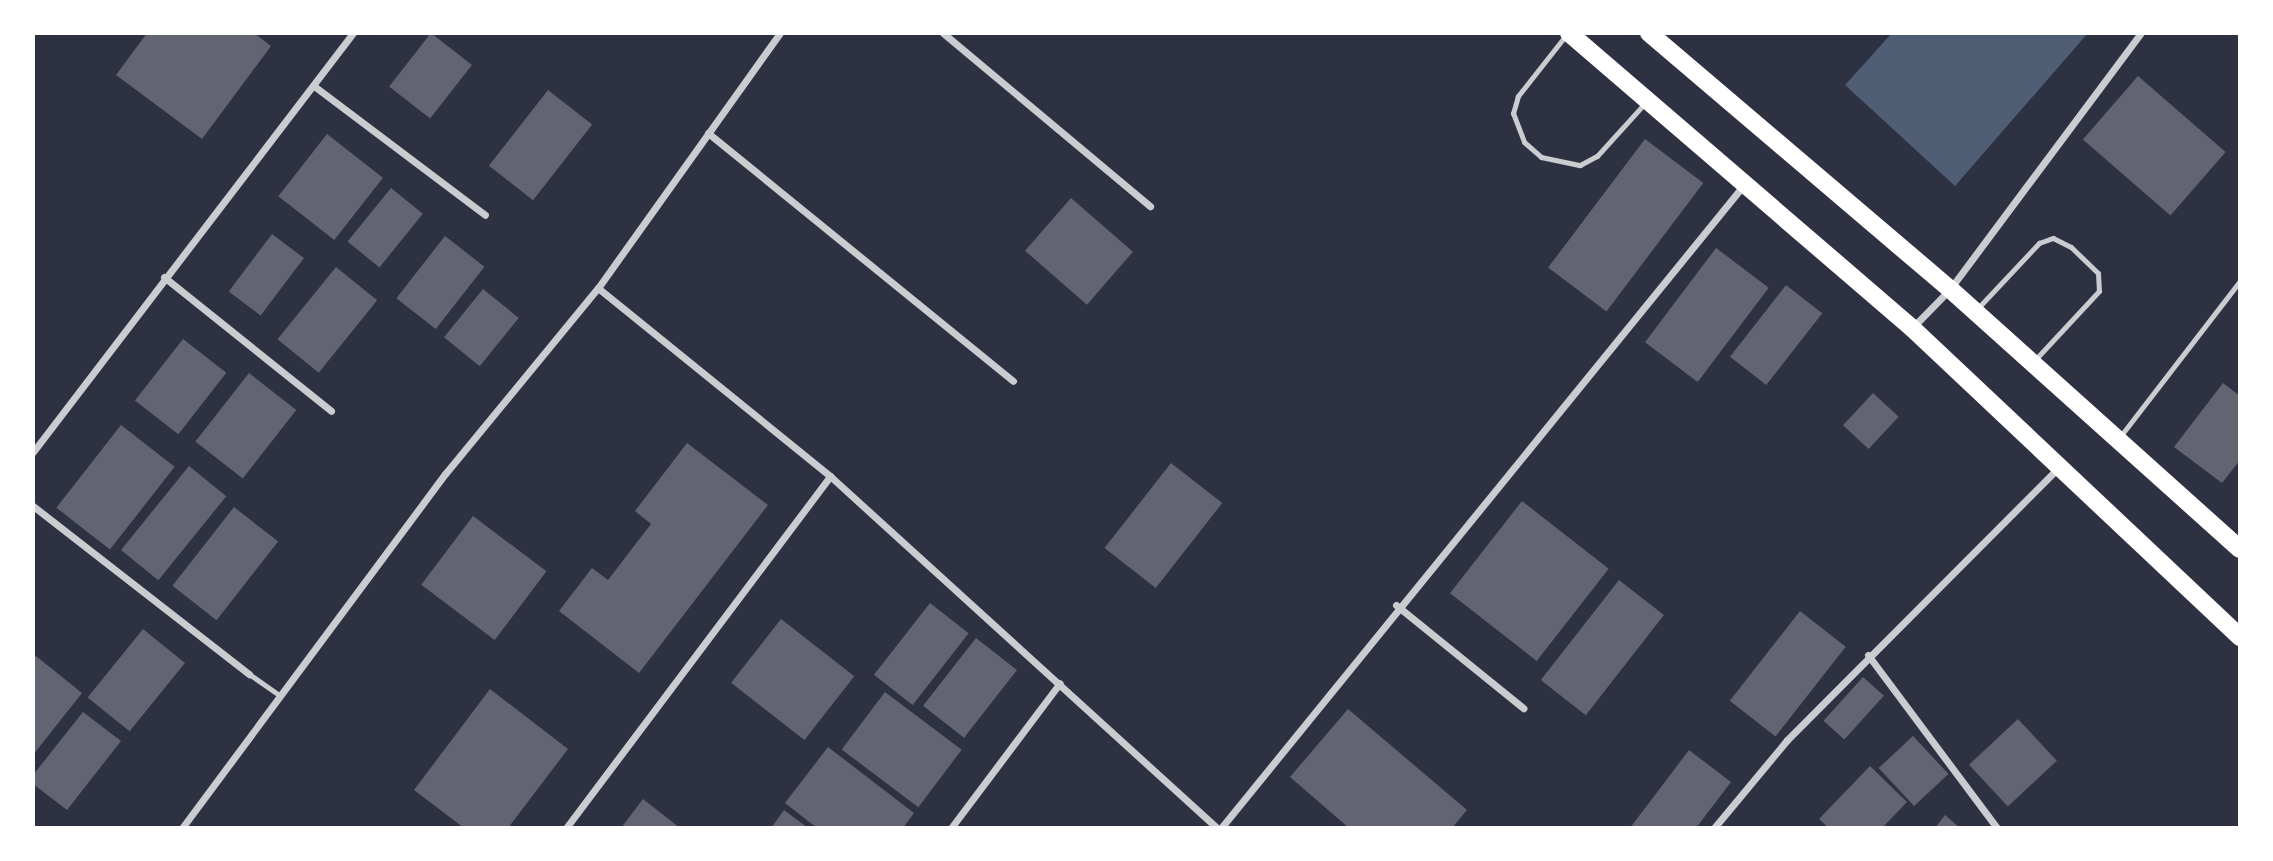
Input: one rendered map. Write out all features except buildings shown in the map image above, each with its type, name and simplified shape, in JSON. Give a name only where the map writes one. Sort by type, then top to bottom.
[{"type":"main road","points":[[1568,33],[1912,328],[2061,465],[2240,637]]},
{"type":"main road","points":[[1649,33],[2034,362],[2240,549]]},
{"type":"street","points":[[33,452],[164,277],[353,33]]},
{"type":"street","points":[[182,828],[278,694],[598,288],[780,33]]},
{"type":"street","points":[[943,33],[1150,206]]},
{"type":"street","points":[[1912,328],[1950,289],[2141,33]]},
{"type":"street","points":[[314,86],[485,215]]},
{"type":"street","points":[[708,133],[1013,381]]},
{"type":"street","points":[[598,288],[830,476],[1219,828],[1396,605],[1744,185]]},
{"type":"street","points":[[164,277],[331,411]]},
{"type":"street","points":[[1714,828],[1868,655],[2061,465]]},
{"type":"street","points":[[566,828],[830,476]]},
{"type":"street","points":[[33,506],[249,674]]},
{"type":"street","points":[[1396,605],[1523,708]]},
{"type":"street","points":[[1868,655],[1997,828]]},
{"type":"street","points":[[951,828],[1060,683]]},
{"type":"lane","points":[[1568,33],[1518,96],[1513,113],[1524,142],[1541,157],[1561,166],[1597,156],[1647,101]]},
{"type":"lane","points":[[1975,311],[2039,243],[2053,238],[2071,247],[2098,273],[2099,291],[2034,362]]},
{"type":"lane","points":[[2119,438],[2240,281]]},
{"type":"lane","points":[[249,674],[278,694]]},
{"type":"water","points":[[1892,33],[2088,33],[1955,186],[1845,85]]}]
